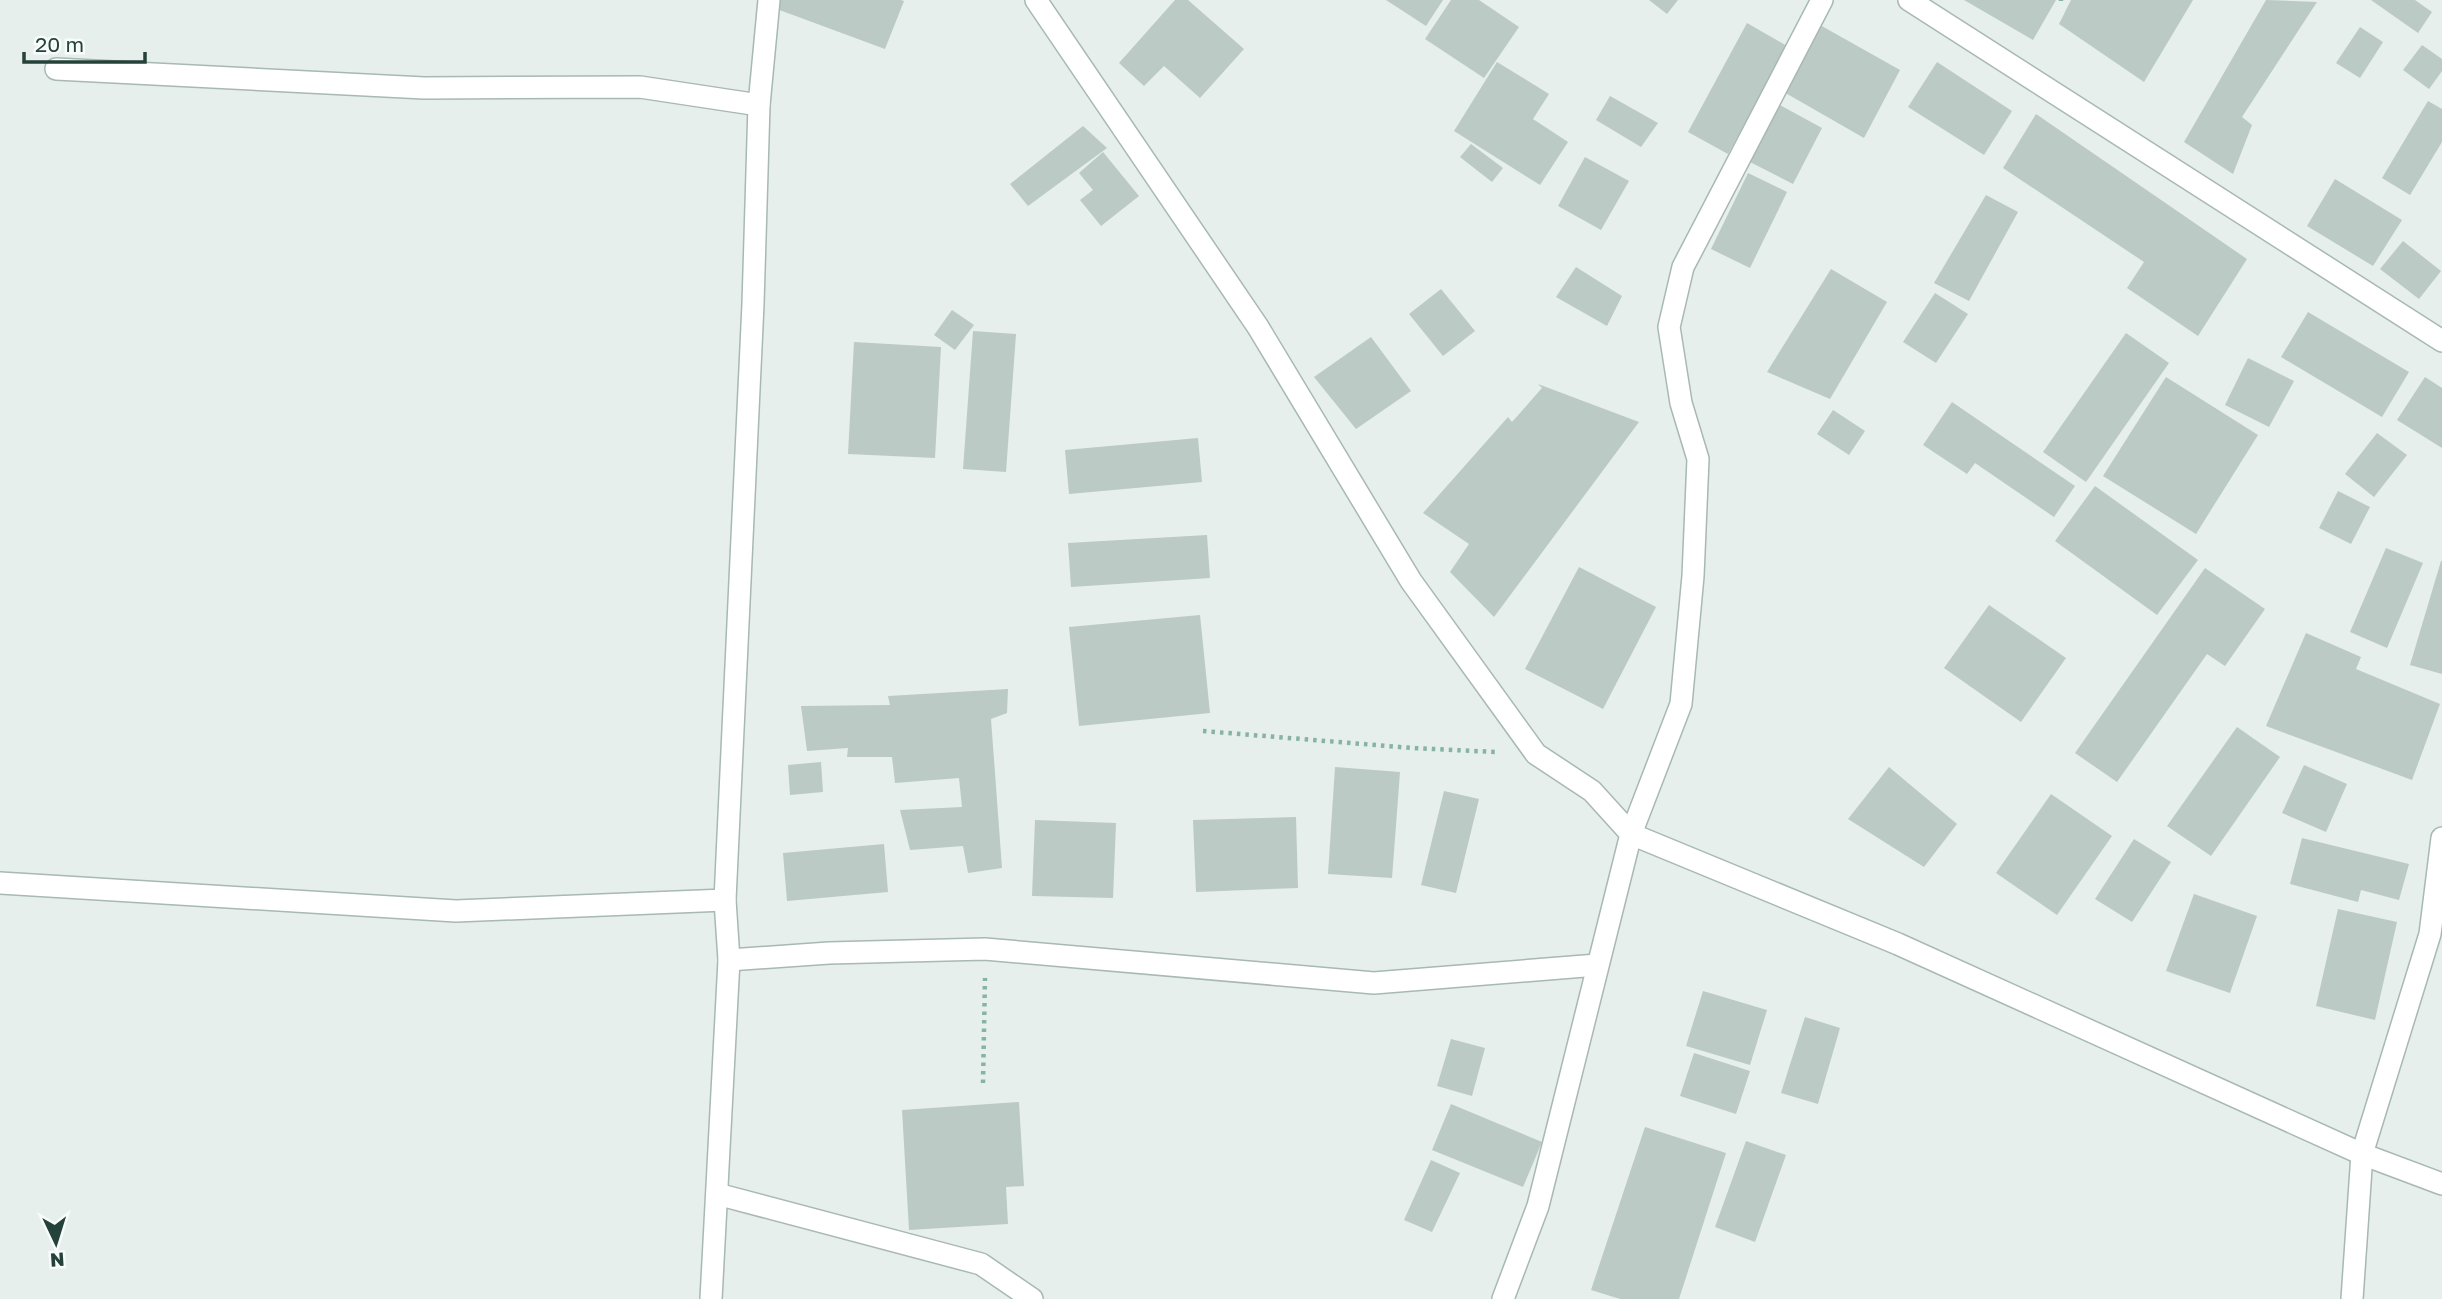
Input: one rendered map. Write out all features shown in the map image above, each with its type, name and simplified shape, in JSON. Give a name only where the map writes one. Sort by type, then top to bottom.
[{"type":"street","points":[[711,1299],[729,960],[725,901],[753,304],[759,105],[769,0]]},
{"type":"street","points":[[1037,0],[1258,327],[1411,581],[1536,754],[1592,791],[1631,834],[1898,944],[2362,1154],[2442,1184]]},
{"type":"street","points":[[1503,1299],[1538,1206],[1631,834],[1681,704],[1693,576],[1698,459],[1681,403],[1669,327],[1683,267],[1822,0]]},
{"type":"street","points":[[1909,0],[2442,341]]},
{"type":"street","points":[[56,69],[424,88],[640,87],[759,105]]},
{"type":"street","points":[[2353,1299],[2362,1154],[2430,934],[2442,838]]},
{"type":"street","points":[[0,883],[456,911],[725,901]]},
{"type":"street","points":[[729,960],[829,953],[985,949],[1374,983],[1597,965]]},
{"type":"street","points":[[717,1194],[981,1264],[1032,1299]]},
{"type":"path","points":[[1203,731],[1412,748],[1536,754]]},
{"type":"path","points":[[983,1083],[985,949]]},
{"type":"building","points":[[777,0],[904,1],[885,49],[774,8]]},
{"type":"building","points":[[1175,0],[1188,0],[1244,49],[1200,98],[1164,66],[1144,86],[1119,63]]},
{"type":"building","points":[[1386,0],[1443,0],[1426,26]]},
{"type":"building","points":[[1451,0],[1479,0],[1519,27],[1484,78],[1425,39]]},
{"type":"building","points":[[1649,0],[1678,0],[1667,14]]},
{"type":"building","points":[[1964,0],[2056,0],[2033,40]]},
{"type":"building","points":[[2071,0],[2193,0],[2144,82],[2059,24]]},
{"type":"building","points":[[2266,0],[2317,2],[2242,117],[2252,125],[2233,174],[2184,142]]},
{"type":"building","points":[[2371,0],[2415,0],[2432,12],[2418,33]]},
{"type":"building","points":[[1747,23],[1787,46],[1728,154],[1688,132]]},
{"type":"building","points":[[1820,25],[1900,70],[1864,138],[1782,91]]},
{"type":"building","points":[[2360,27],[2383,42],[2360,78],[2336,63]]},
{"type":"building","points":[[2422,45],[2442,59],[2442,71],[2429,89],[2403,70]]},
{"type":"building","points":[[1497,62],[1549,94],[1533,119],[1568,142],[1540,185],[1454,131]]},
{"type":"building","points":[[1937,62],[2012,111],[1984,155],[1908,107]]},
{"type":"building","points":[[1610,96],[1658,123],[1641,147],[1596,120]]},
{"type":"building","points":[[2428,101],[2442,109],[2442,142],[2410,195],[2382,178]]},
{"type":"building","points":[[1778,104],[1822,128],[1793,184],[1748,161]]},
{"type":"building","points":[[2036,114],[2247,259],[2198,336],[2127,288],[2144,262],[2003,168]]},
{"type":"building","points":[[1083,126],[1107,148],[1028,206],[1010,184]]},
{"type":"building","points":[[1471,144],[1503,168],[1492,182],[1460,157]]},
{"type":"building","points":[[1103,152],[1139,196],[1101,226],[1080,200],[1093,190],[1079,173]]},
{"type":"building","points":[[1585,157],[1629,181],[1601,230],[1558,206]]},
{"type":"building","points":[[1748,173],[1787,192],[1750,268],[1711,249]]},
{"type":"building","points":[[2335,179],[2402,220],[2373,266],[2307,226]]},
{"type":"building","points":[[1986,195],[2018,212],[1969,301],[1934,283]]},
{"type":"building","points":[[2403,241],[2441,271],[2419,299],[2380,269]]},
{"type":"building","points":[[1576,267],[1622,296],[1607,326],[1556,297]]},
{"type":"building","points":[[1831,269],[1887,302],[1830,399],[1767,372]]},
{"type":"building","points":[[1441,289],[1475,331],[1443,356],[1409,314]]},
{"type":"building","points":[[1935,293],[1968,314],[1936,363],[1903,342]]},
{"type":"building","points":[[952,310],[974,325],[955,350],[934,335]]},
{"type":"building","points":[[2308,312],[2409,372],[2382,417],[2281,357]]},
{"type":"building","points":[[973,331],[1016,334],[1006,472],[963,469]]},
{"type":"building","points":[[2126,333],[2169,363],[2086,482],[2043,452]]},
{"type":"building","points":[[1371,337],[1411,391],[1356,429],[1314,377]]},
{"type":"building","points":[[854,342],[941,347],[935,458],[848,454]]},
{"type":"building","points":[[2248,358],[2294,381],[2269,427],[2225,405]]},
{"type":"building","points":[[2166,377],[2258,435],[2196,534],[2103,476]]},
{"type":"building","points":[[2425,377],[2442,388],[2442,448],[2397,420]]},
{"type":"building","points":[[1538,384],[1639,422],[1494,617],[1450,572],[1469,544],[1423,513],[1508,417],[1512,422],[1542,388]]},
{"type":"building","points":[[1952,402],[2075,486],[2054,517],[1975,463],[1967,474],[1923,445]]},
{"type":"building","points":[[1833,410],[1865,431],[1849,455],[1817,434]]},
{"type":"building","points":[[2377,433],[2407,455],[2374,497],[2345,474]]},
{"type":"building","points":[[1198,438],[1202,482],[1069,494],[1065,450]]},
{"type":"building","points":[[2095,486],[2198,560],[2157,615],[2055,541]]},
{"type":"building","points":[[2338,491],[2370,507],[2351,544],[2319,528]]},
{"type":"building","points":[[1207,535],[1210,578],[1071,587],[1068,543]]},
{"type":"building","points":[[2386,548],[2423,563],[2387,648],[2350,632]]},
{"type":"building","points":[[2442,561],[2442,674],[2410,665]]},
{"type":"building","points":[[1579,567],[1656,607],[1603,709],[1525,669]]},
{"type":"building","points":[[2205,568],[2265,609],[2225,666],[2207,654],[2117,782],[2075,753]]},
{"type":"building","points":[[1989,605],[2066,658],[2021,722],[1944,668]]},
{"type":"building","points":[[1200,615],[1210,713],[1079,726],[1069,627]]},
{"type":"building","points":[[2306,633],[2361,657],[2356,669],[2440,704],[2412,780],[2266,726]]},
{"type":"building","points":[[1008,689],[1007,713],[991,719],[1002,868],[968,873],[963,846],[910,850],[900,810],[962,807],[959,778],[895,783],[892,757],[847,757],[848,748],[807,751],[801,706],[890,705],[888,696]]},
{"type":"building","points":[[2237,727],[2280,757],[2211,856],[2167,826]]},
{"type":"building","points":[[821,762],[823,792],[790,795],[788,765]]},
{"type":"building","points":[[2304,765],[2347,784],[2326,832],[2282,813]]},
{"type":"building","points":[[1335,767],[1400,772],[1392,878],[1328,874]]},
{"type":"building","points":[[1889,767],[1957,824],[1924,867],[1848,819]]},
{"type":"building","points":[[1444,791],[1479,799],[1456,893],[1421,885]]},
{"type":"building","points":[[2051,794],[2112,836],[2057,915],[1996,873]]},
{"type":"building","points":[[1296,817],[1298,888],[1196,892],[1193,820]]},
{"type":"building","points":[[1035,820],[1116,823],[1113,898],[1032,896]]},
{"type":"building","points":[[2302,838],[2409,864],[2399,900],[2361,890],[2358,902],[2290,884]]},
{"type":"building","points":[[2134,839],[2171,862],[2132,922],[2095,899]]},
{"type":"building","points":[[884,844],[888,892],[787,901],[783,853]]},
{"type":"building","points":[[2194,894],[2257,916],[2230,993],[2166,971]]},
{"type":"building","points":[[2338,909],[2397,922],[2375,1020],[2316,1006]]},
{"type":"building","points":[[1703,991],[1767,1010],[1750,1065],[1686,1046]]},
{"type":"building","points":[[1805,1017],[1840,1028],[1818,1104],[1781,1093]]},
{"type":"building","points":[[1451,1039],[1485,1048],[1472,1096],[1437,1086]]},
{"type":"building","points":[[1694,1053],[1750,1071],[1736,1114],[1680,1096]]},
{"type":"building","points":[[1019,1102],[1024,1186],[1006,1187],[1008,1224],[909,1230],[902,1110]]},
{"type":"building","points":[[1451,1104],[1542,1142],[1523,1187],[1432,1150]]},
{"type":"building","points":[[1645,1127],[1726,1153],[1679,1299],[1620,1299],[1591,1290]]},
{"type":"building","points":[[1746,1141],[1786,1155],[1755,1242],[1715,1227]]},
{"type":"building","points":[[1431,1160],[1460,1173],[1432,1232],[1404,1220]]}]
